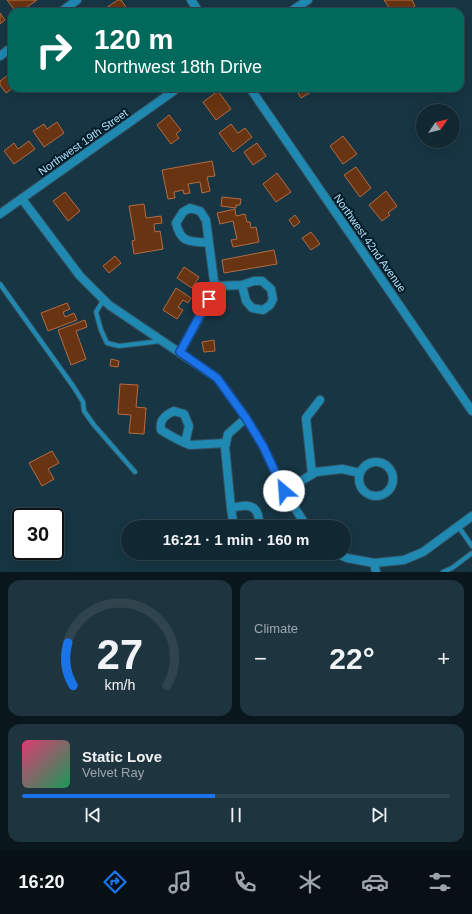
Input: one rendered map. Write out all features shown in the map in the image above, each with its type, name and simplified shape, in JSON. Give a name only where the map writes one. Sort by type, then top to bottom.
[{"type":"street","points":[[67,8],[78,0]]},
{"type":"street","points":[[296,8],[308,0]]},
{"type":"street","name":"Northwest 19th Street","points":[[0,214],[172,92]]},
{"type":"street","name":"Northwest 42nd Avenue","points":[[253,92],[472,411]]},
{"type":"street","points":[[22,199],[80,276],[109,305],[217,378],[246,418],[263,446],[284,491],[303,520]]},
{"type":"street","points":[[209,243],[187,241],[179,233],[176,223],[183,212],[190,208],[200,210],[206,220],[214,281],[217,286]]},
{"type":"street","points":[[217,286],[242,285]]},
{"type":"street","points":[[180,352],[217,286]]},
{"type":"street","points":[[312,474],[306,418],[320,400]]},
{"type":"street","points":[[233,520],[225,447],[228,434],[246,418]]},
{"type":"street","points":[[185,443],[190,445],[226,443]]},
{"type":"street","points":[[374,462],[385,465],[393,474],[390,490],[381,496],[366,493],[360,484],[360,473],[368,464],[374,462]]},
{"type":"street","points":[[284,491],[316,472],[342,469],[360,473]]},
{"type":"street","points":[[231,508],[248,506],[254,509],[260,520]]},
{"type":"street","points":[[351,559],[374,563],[404,560],[423,552],[472,516]]},
{"type":"street","points":[[374,563],[376,572]]},
{"type":"lane","points":[[0,284],[73,386],[83,402],[84,411],[94,425],[135,472]]},
{"type":"lane","points":[[104,299],[96,312],[101,330],[107,343],[120,346],[163,341]]},
{"type":"lane","points":[[458,526],[472,546]]},
{"type":"lane","points":[[443,572],[452,568],[472,553]]},
{"type":"building","points":[[7,0],[37,0],[26,8],[13,8]]},
{"type":"building","points":[[118,0],[121,0],[127,8],[106,8]]},
{"type":"building","points":[[384,0],[412,0],[415,6],[412,8],[389,8]]},
{"type":"building","points":[[0,13],[5,20],[0,24]]},
{"type":"building","points":[[8,75],[8,92],[6,93],[0,85],[0,81]]},
{"type":"building","points":[[219,92],[231,109],[216,120],[203,102]]},
{"type":"building","points":[[297,92],[311,92],[301,98]]},
{"type":"building","points":[[169,115],[181,130],[176,134],[179,138],[171,144],[157,125]]},
{"type":"building","points":[[57,122],[64,133],[44,147],[33,131],[44,124],[47,129]]},
{"type":"building","points":[[231,124],[238,133],[245,128],[252,137],[233,152],[219,133]]},
{"type":"building","points":[[343,136],[357,154],[343,164],[330,146]]},
{"type":"building","points":[[29,141],[35,149],[14,164],[4,151],[14,143],[18,149]]},
{"type":"building","points":[[257,143],[266,156],[253,165],[244,152]]},
{"type":"building","points":[[212,161],[215,176],[207,177],[210,191],[202,193],[200,182],[188,184],[190,193],[184,194],[183,190],[174,192],[175,198],[168,199],[162,170]]},
{"type":"building","points":[[356,167],[371,188],[360,197],[344,175]]},
{"type":"building","points":[[277,173],[291,192],[276,202],[263,184]]},
{"type":"building","points":[[386,191],[397,206],[388,213],[390,215],[382,221],[369,205]]},
{"type":"building","points":[[65,192],[80,211],[68,221],[53,201]]},
{"type":"building","points":[[222,197],[241,199],[240,205],[236,205],[236,208],[221,206]]},
{"type":"building","points":[[144,204],[146,218],[161,216],[162,223],[154,224],[155,232],[160,231],[163,249],[134,254],[132,241],[135,240],[129,206]]},
{"type":"building","points":[[235,209],[236,216],[245,214],[247,222],[250,222],[251,228],[256,227],[259,242],[233,247],[231,240],[237,239],[233,221],[220,224],[217,213]]},
{"type":"building","points":[[295,215],[300,222],[294,227],[289,220]]},
{"type":"building","points":[[311,232],[320,244],[311,250],[302,238]]},
{"type":"building","points":[[274,250],[277,264],[224,273],[222,260]]},
{"type":"building","points":[[115,256],[121,263],[109,273],[103,266]]},
{"type":"building","points":[[184,267],[199,277],[192,288],[177,278]]},
{"type":"building","points":[[176,288],[191,298],[188,303],[183,300],[178,307],[183,310],[177,319],[163,310]]},
{"type":"building","points":[[67,303],[70,309],[63,312],[65,317],[74,313],[77,320],[48,331],[41,313]]},
{"type":"building","points":[[85,320],[87,327],[76,331],[86,359],[71,365],[58,330]]},
{"type":"building","points":[[214,340],[215,351],[204,352],[202,342]]},
{"type":"building","points":[[111,359],[119,361],[118,367],[110,366]]},
{"type":"building","points":[[120,384],[138,385],[136,407],[146,408],[144,434],[129,433],[131,415],[118,414]]},
{"type":"building","points":[[52,451],[59,463],[48,469],[54,479],[42,486],[29,463]]},
{"type":"route","points":[[209,299],[180,352],[217,378],[246,418],[263,446],[284,491]]}]
